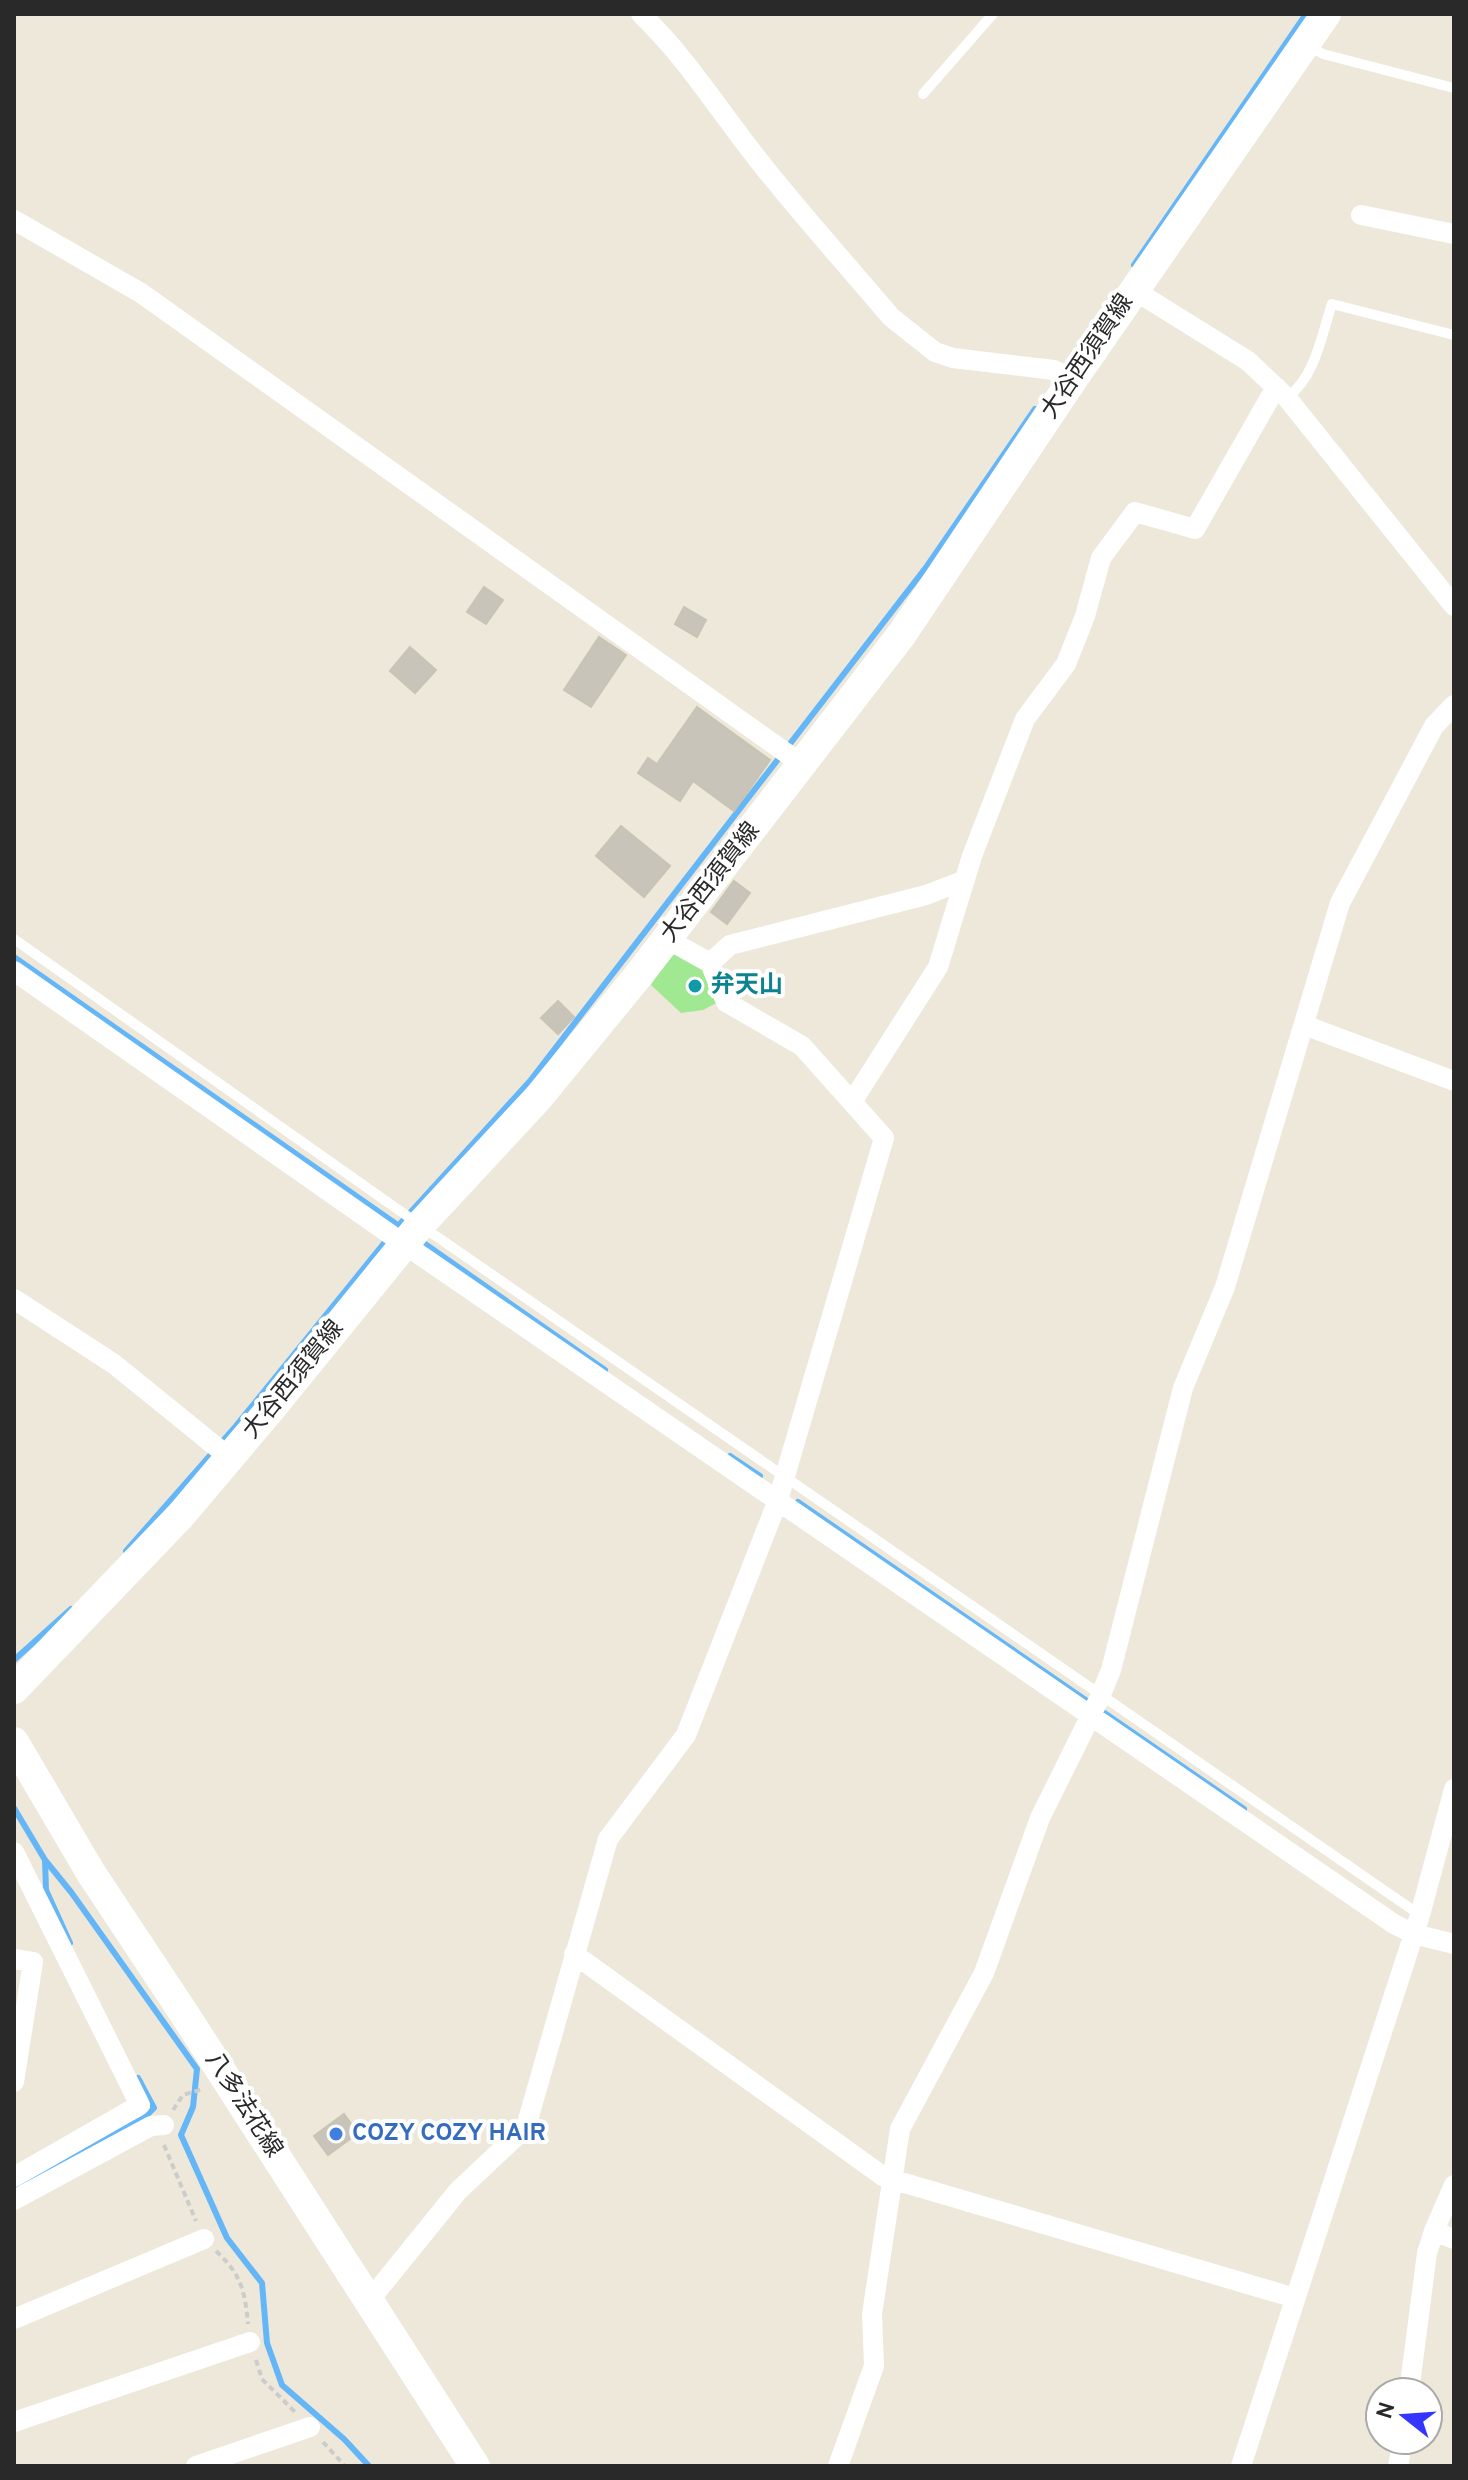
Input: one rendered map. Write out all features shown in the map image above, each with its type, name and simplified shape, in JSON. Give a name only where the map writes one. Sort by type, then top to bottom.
[{"type":"main road","name":"大谷西須賀線","points":[[14,1689],[181,1515],[412,1235],[538,1098],[667,939],[902,634],[1073,379],[1326,14]]},
{"type":"main road","name":"八多法花線","points":[[14,1742],[91,1873],[475,2466]]},
{"type":"street","points":[[641,14],[696,75],[756,158],[891,317],[914,338],[935,352],[953,358],[1054,370],[1073,379]]},
{"type":"street","points":[[1361,215],[1454,234]]},
{"type":"street","points":[[14,220],[141,293],[803,765]]},
{"type":"street","points":[[1134,290],[1248,361],[1282,392],[1454,606]]},
{"type":"street","points":[[852,1102],[938,967],[965,880],[1025,719],[1066,664],[1085,616],[1101,558],[1135,512],[1195,529],[1282,392]]},
{"type":"street","points":[[838,2466],[874,2366],[872,2314],[900,2129],[984,1973],[1040,1818],[1096,1707],[1111,1670],[1183,1388],[1225,1287],[1340,903],[1434,726],[1454,705]]},
{"type":"street","points":[[710,963],[730,945],[926,895],[965,880]]},
{"type":"street","points":[[369,2301],[458,2191],[526,2127],[608,1839],[686,1735],[778,1500],[884,1138],[802,1046],[726,1002],[710,963],[667,939]]},
{"type":"street","points":[[14,971],[412,1235],[778,1500],[1096,1707],[1394,1924],[1417,1925],[1454,1944]]},
{"type":"street","points":[[1304,1025],[1454,1081]]},
{"type":"street","points":[[14,1299],[114,1364],[230,1458]]},
{"type":"street","points":[[1241,2466],[1417,1925],[1454,1789]]},
{"type":"street","points":[[14,1852],[140,2105],[14,2177]]},
{"type":"street","points":[[574,1954],[892,2182],[1295,2298]]},
{"type":"street","points":[[14,1959],[33,1962],[14,2082]]},
{"type":"street","points":[[14,2200],[151,2126],[164,2125]]},
{"type":"street","points":[[1411,2376],[1427,2253],[1454,2185]]},
{"type":"street","points":[[1434,2231],[1454,2239]]},
{"type":"street","points":[[14,2319],[204,2239]]},
{"type":"street","points":[[14,2422],[250,2342]]},
{"type":"street","points":[[196,2466],[310,2427]]},
{"type":"lane","points":[[923,94],[993,14]]},
{"type":"lane","points":[[1306,44],[1323,54],[1454,88]]},
{"type":"lane","points":[[1282,392],[1300,388],[1310,373],[1332,304],[1454,335]]},
{"type":"lane","points":[[14,939],[412,1235],[784,1477],[1096,1707]]},
{"type":"path","points":[[229,2082],[183,2095],[164,2125],[164,2148],[204,2239],[234,2267],[245,2295],[250,2342],[262,2379],[345,2466]]},
{"type":"green space","points":[[690,954],[708,964],[722,1000],[703,1010],[681,1013],[651,985],[669,955]]},
{"type":"building","points":[[484,587],[503,600],[486,624],[467,612]]},
{"type":"building","points":[[684,607],[706,620],[697,637],[675,624]]},
{"type":"building","points":[[599,637],[626,655],[591,707],[564,690]]},
{"type":"building","points":[[410,647],[436,670],[415,693],[390,671]]},
{"type":"building","points":[[697,707],[770,760],[734,811],[693,781],[680,801],[638,773],[648,758],[657,764]]},
{"type":"building","points":[[621,826],[670,866],[644,897],[596,856]]},
{"type":"building","points":[[734,881],[750,893],[727,924],[711,912]]},
{"type":"building","points":[[558,1001],[574,1017],[558,1034],[541,1018]]},
{"type":"building","name":"COZY COZY HAIR","points":[[344,2114],[358,2133],[328,2155],[314,2136]]},
{"type":"waterway","points":[[1134,265],[1306,14]]},
{"type":"waterway","points":[[126,1551],[236,1426],[398,1226],[530,1081],[927,566],[1035,409]]},
{"type":"waterway","points":[[14,957],[399,1226]]},
{"type":"waterway","points":[[418,1239],[605,1370]]},
{"type":"waterway","points":[[730,1456],[760,1476]]},
{"type":"waterway","points":[[798,1502],[1244,1809]]},
{"type":"waterway","points":[[14,1660],[71,1609]]},
{"type":"waterway","points":[[14,1808],[45,1860],[197,2069],[193,2107],[181,2135],[227,2238],[262,2283],[267,2343],[282,2385],[344,2439],[369,2466]]},
{"type":"waterway","points":[[45,1860],[46,1890],[70,1943]]},
{"type":"waterway","points":[[14,2188],[144,2118],[154,2108],[138,2078]]},
{"type":"place","name":"弁天山","points":[[695,986]]},
{"type":"place","name":"COZY COZY HAIR","points":[[336,2134]]}]
